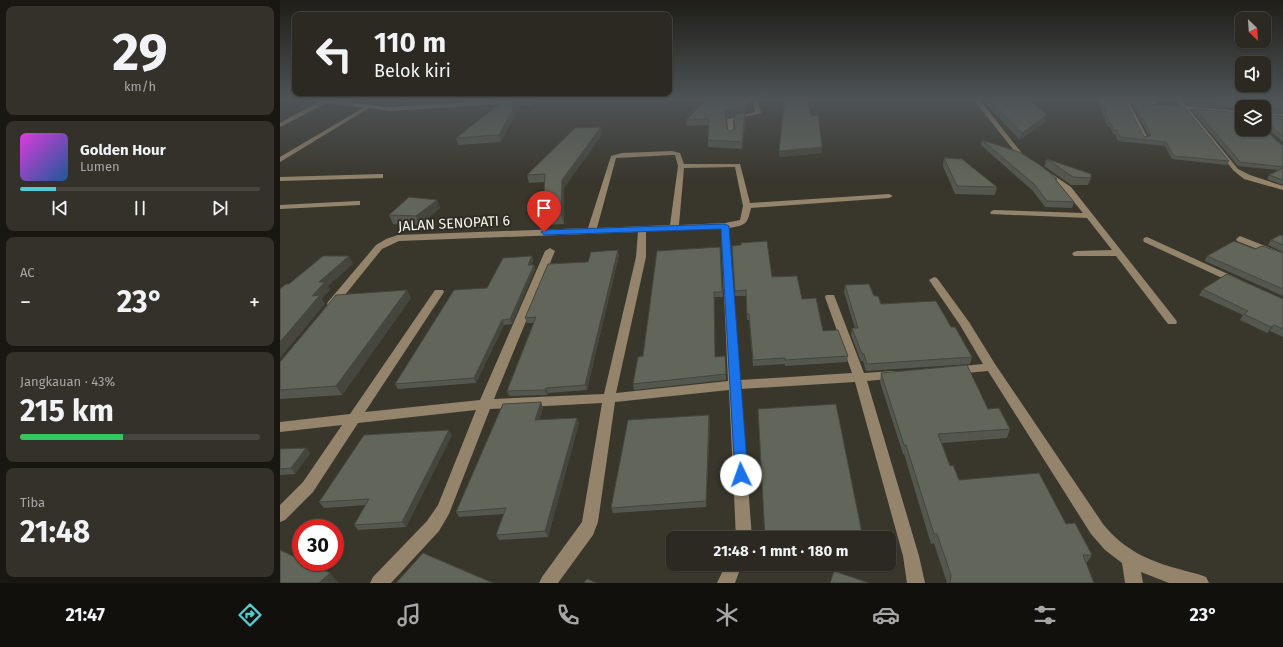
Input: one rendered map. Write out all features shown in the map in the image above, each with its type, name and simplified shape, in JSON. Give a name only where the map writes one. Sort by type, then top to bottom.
[{"type":"street","points":[[280,160],[336,126]]},
{"type":"street","points":[[730,126],[731,135]]},
{"type":"street","points":[[998,126],[1022,156],[1038,166],[1068,189],[1172,322]]},
{"type":"street","points":[[1138,126],[1144,138]]},
{"type":"street","points":[[1198,126],[1236,170],[1247,177],[1283,188]]},
{"type":"street","points":[[592,230],[613,157],[622,155],[676,153],[678,154],[681,166],[674,228]]},
{"type":"street","points":[[681,166],[738,165],[747,206],[889,196]]},
{"type":"street","points":[[281,179],[380,176]]},
{"type":"street","points":[[280,207],[356,203]]},
{"type":"street","name":"JALAN SENOPATI 6","points":[[324,314],[379,247],[393,239],[592,230],[642,230],[725,226],[742,223],[744,221],[747,206]]},
{"type":"street","points":[[994,212],[1090,216]]},
{"type":"street","points":[[725,226],[736,385],[744,531]]},
{"type":"street","points":[[548,583],[582,537],[590,522],[609,398],[641,257],[642,230]]},
{"type":"street","points":[[1240,239],[1283,256]]},
{"type":"street","points":[[1147,240],[1247,286]]},
{"type":"street","points":[[379,583],[424,536],[444,509],[485,404],[550,251]]},
{"type":"street","points":[[1077,254],[1119,253]]},
{"type":"street","points":[[934,280],[965,324],[991,367],[1107,542],[1130,559],[1184,580],[1200,583]]},
{"type":"street","points":[[280,515],[308,487],[439,292]]},
{"type":"street","points":[[830,297],[860,378],[911,556],[916,583]]},
{"type":"street","points":[[944,371],[991,367]]},
{"type":"street","points":[[280,427],[485,404],[609,398],[736,385],[906,374]]},
{"type":"street","points":[[1130,559],[1134,583]]},
{"type":"street","points":[[726,583],[731,571]]},
{"type":"building","points":[[471,126],[504,126],[499,135],[456,138]]},
{"type":"building","points":[[709,126],[727,126],[729,131],[735,129],[735,126],[744,126],[742,142],[708,140]]},
{"type":"building","points":[[782,126],[819,126],[822,147],[779,151]]},
{"type":"building","points":[[1015,126],[1031,126],[1022,133]]},
{"type":"building","points":[[1112,126],[1138,126],[1144,137],[1150,136],[1151,134],[1147,126],[1200,126],[1229,161],[1174,156],[1166,142],[1120,137],[1117,130],[1114,130]]},
{"type":"building","points":[[1210,126],[1235,126],[1235,136],[1271,135],[1283,146],[1283,167],[1240,162]]},
{"type":"building","points":[[1271,126],[1283,126],[1283,137]]},
{"type":"building","points":[[601,127],[562,180],[561,215],[543,217],[545,174],[527,175],[575,128]]},
{"type":"building","points":[[982,140],[1019,152],[1040,165],[1057,179],[1055,179],[1074,202],[1047,201],[1035,185]]},
{"type":"building","points":[[944,158],[962,159],[997,187],[957,186]]},
{"type":"building","points":[[1047,159],[1091,174],[1091,178],[1073,177]]},
{"type":"building","points":[[1283,168],[1283,180],[1269,175]]},
{"type":"building","points":[[409,197],[437,200],[416,216],[389,215]]},
{"type":"building","points":[[1280,235],[1283,236],[1283,245],[1271,240]]},
{"type":"building","points":[[767,241],[772,277],[797,276],[802,299],[816,298],[823,331],[838,330],[848,356],[785,360],[785,358],[753,360],[749,314],[747,314],[746,290],[735,291],[732,246],[741,245],[741,243]]},
{"type":"building","points":[[1234,241],[1255,249],[1262,246],[1283,253],[1283,289],[1207,256]]},
{"type":"building","points":[[720,247],[722,292],[714,292],[715,357],[725,356],[726,374],[633,384],[638,357],[643,356],[657,251]]},
{"type":"building","points":[[618,250],[585,385],[546,388],[545,390],[507,391],[536,317],[525,318],[548,264],[588,262],[591,252]]},
{"type":"building","points":[[323,256],[349,256],[319,282],[325,282],[312,296],[320,295],[280,342],[280,289],[286,284],[289,284]]},
{"type":"building","points":[[532,256],[528,265],[534,265],[510,319],[502,320],[474,378],[395,384],[454,290],[487,288],[503,258]]},
{"type":"building","points":[[1227,274],[1283,299],[1283,329],[1274,325],[1271,327],[1244,314],[1248,311],[1203,289]]},
{"type":"building","points":[[869,284],[874,296],[878,296],[881,304],[936,301],[951,327],[955,327],[972,357],[867,364],[852,328],[858,328],[845,285]]},
{"type":"building","points":[[407,290],[336,386],[280,390],[280,362],[336,295]]},
{"type":"building","points":[[967,365],[988,409],[999,408],[1010,429],[938,434],[950,466],[953,465],[959,480],[1039,473],[1066,524],[1075,523],[1092,555],[1083,555],[1094,583],[950,583],[951,575],[937,534],[934,534],[906,445],[904,445],[881,373]]},
{"type":"building","points":[[541,402],[535,420],[577,418],[545,531],[496,535],[506,508],[456,512],[503,404]]},
{"type":"building","points":[[836,404],[862,531],[765,531],[758,409]]},
{"type":"building","points":[[709,415],[706,501],[611,508],[628,420]]},
{"type":"building","points":[[449,430],[402,522],[354,525],[369,499],[319,502],[364,435]]},
{"type":"building","points":[[306,448],[291,468],[280,469],[280,449]]},
{"type":"building","points":[[280,550],[292,556],[292,571],[326,571],[330,573],[319,583],[280,583]]},
{"type":"building","points":[[423,553],[493,583],[396,583]]},
{"type":"building","points":[[834,571],[869,583],[830,583]]},
{"type":"building","points":[[587,579],[597,583],[584,583]]},
{"type":"route","points":[[544,232],[642,230],[725,226],[741,475]]}]
